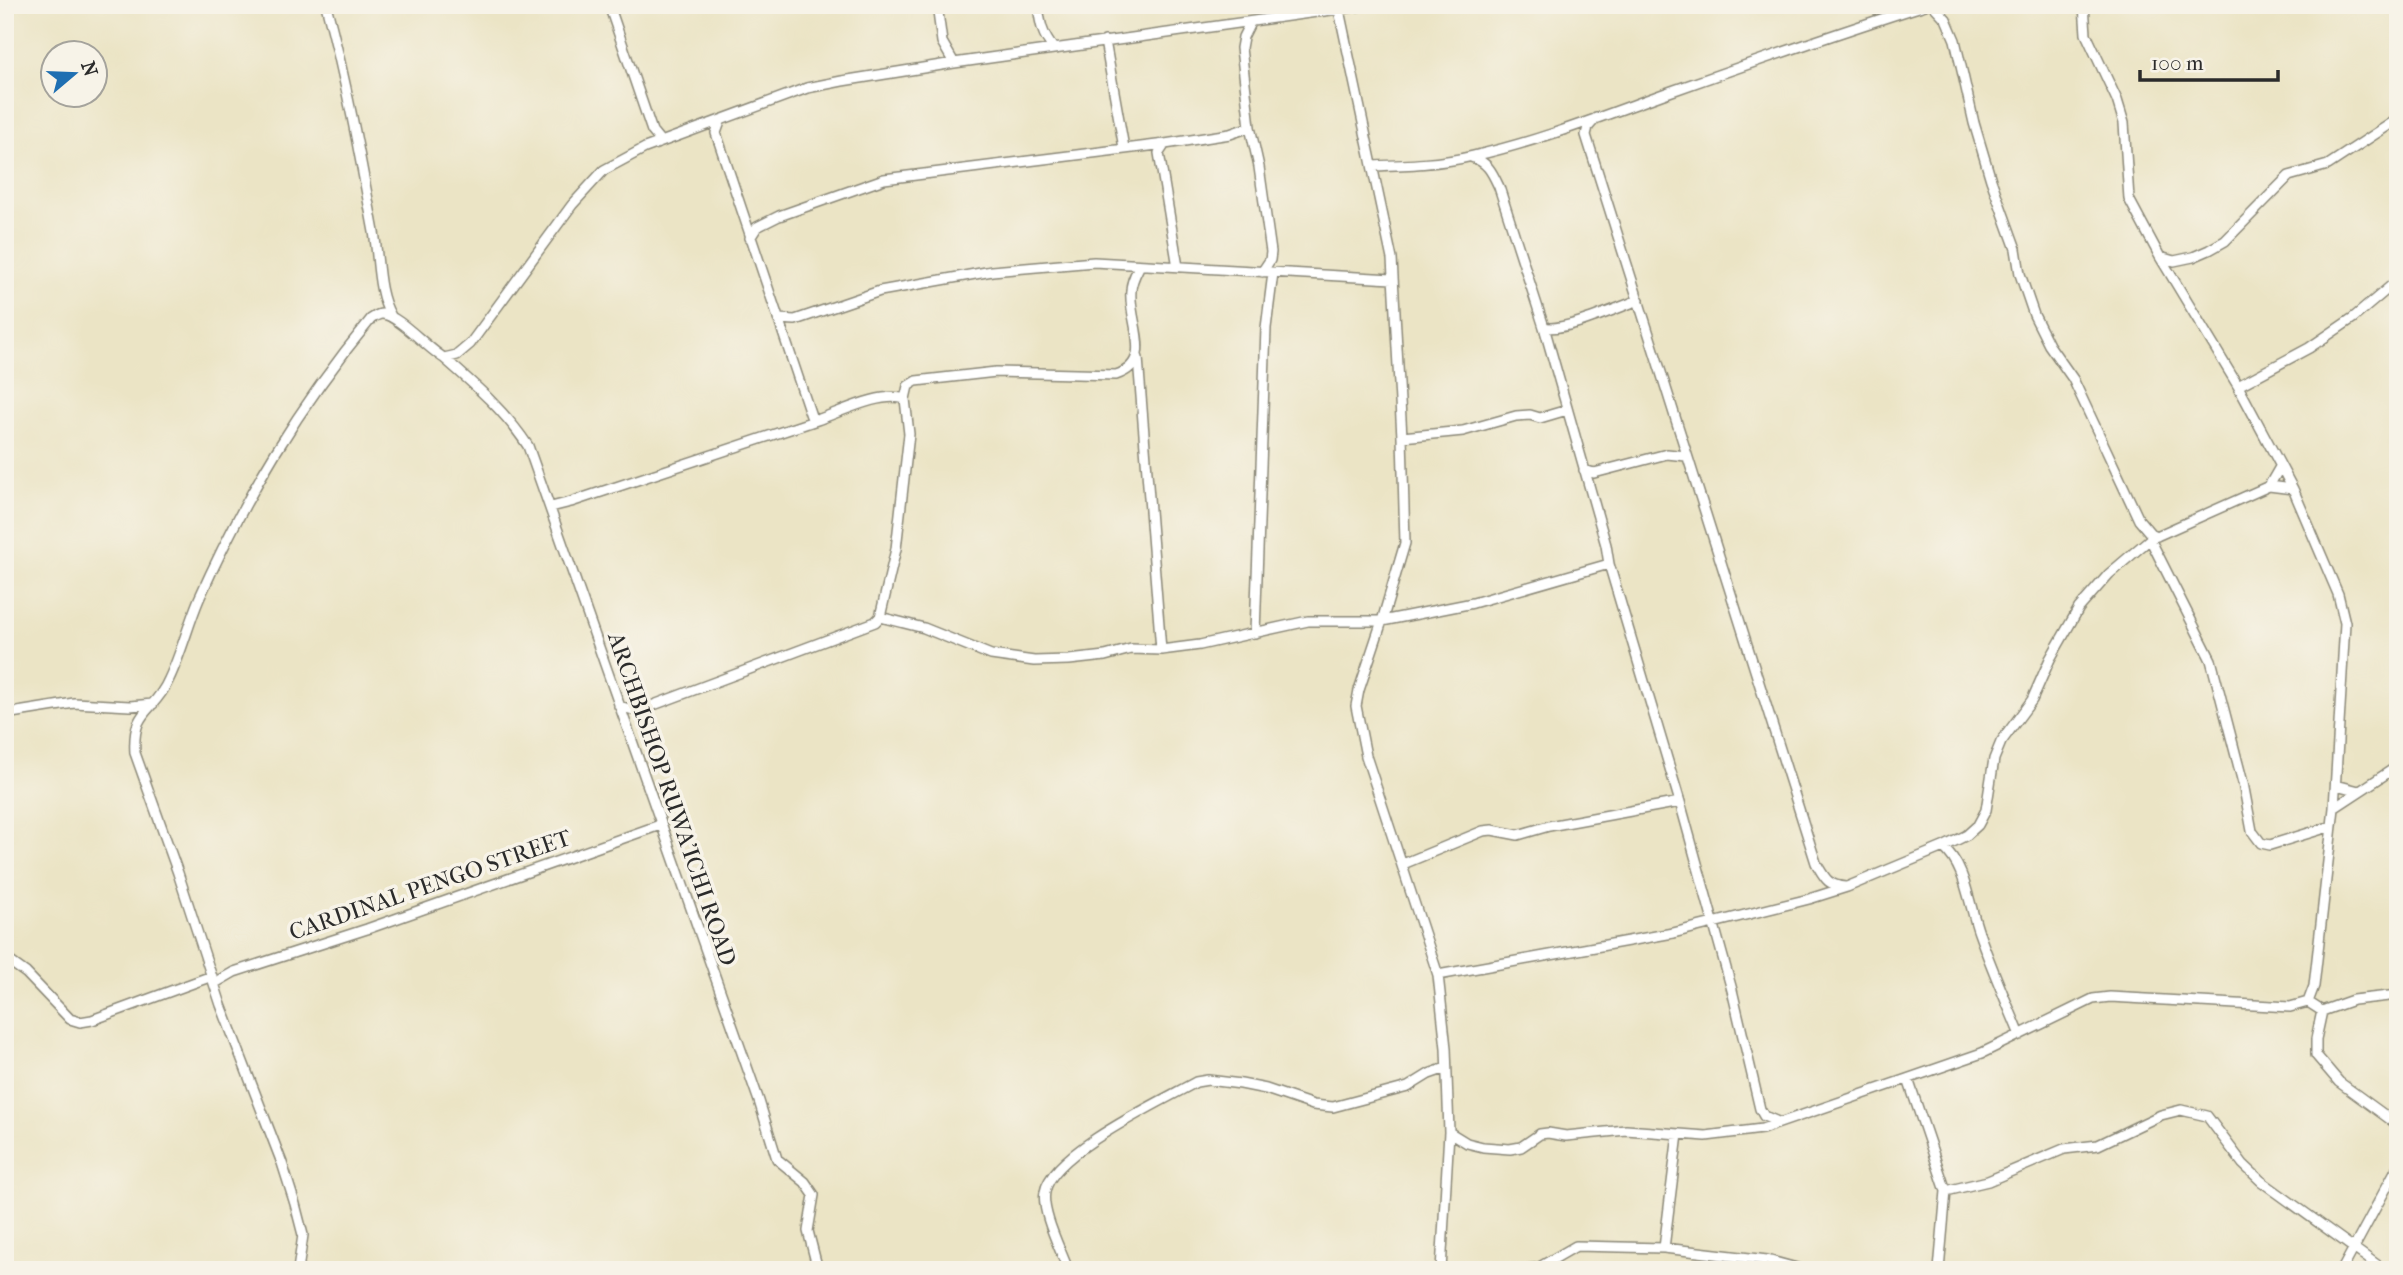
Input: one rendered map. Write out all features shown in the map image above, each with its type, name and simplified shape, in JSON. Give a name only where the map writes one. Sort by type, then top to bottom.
[{"type":"street","points":[[326,5],[340,56],[354,127],[377,250],[382,295],[391,316]]},
{"type":"street","points":[[609,5],[652,131],[661,142]]},
{"type":"street","points":[[937,5],[943,42],[954,63]]},
{"type":"street","points":[[1038,5],[1041,28],[1054,49]]},
{"type":"street","points":[[444,358],[457,355],[470,344],[572,205],[604,170],[661,142],[807,88],[954,63],[1367,5]]},
{"type":"street","points":[[1373,166],[1471,157],[1596,118],[1822,38],[1925,5]]},
{"type":"street","points":[[1933,5],[1946,19],[1955,40],[1974,123],[2016,249],[2020,274],[2034,315],[2049,345],[2073,379],[2139,520],[2153,538],[2211,660],[2243,783],[2252,831],[2261,843],[2270,845],[2332,826]]},
{"type":"street","points":[[2084,5],[2086,34],[2117,100],[2123,123],[2129,200],[2238,386],[2293,489],[2338,594],[2345,623],[2334,808],[2314,986],[2308,1002]]},
{"type":"street","points":[[1339,10],[1392,259],[1405,543],[1356,706],[1366,756],[1438,975],[1447,1068],[1449,1132],[1441,1270]]},
{"type":"street","points":[[1250,23],[1241,48],[1250,127],[1259,167],[1271,252],[1270,260],[1262,272]]},
{"type":"street","points":[[1105,41],[1124,148]]},
{"type":"street","points":[[1596,118],[1588,127],[1586,135],[1816,863],[1824,878],[1834,886],[1847,887]]},
{"type":"street","points":[[2160,257],[2174,261],[2209,250],[2233,233],[2289,176],[2328,164],[2398,120]]},
{"type":"street","points":[[720,122],[716,133],[750,238],[790,350],[807,409],[817,421]]},
{"type":"street","points":[[1573,125],[1586,135]]},
{"type":"street","points":[[750,238],[757,227],[779,216],[884,179],[1165,144],[1230,134],[1250,127]]},
{"type":"street","points":[[1165,144],[1159,153],[1159,161],[1178,267]]},
{"type":"street","points":[[1489,167],[1501,148]]},
{"type":"street","points":[[1471,157],[1480,159],[1489,167],[1499,187],[1544,327],[1606,545],[1609,564],[1680,802],[1732,990],[1760,1109],[1764,1116],[1778,1122]]},
{"type":"street","points":[[778,319],[802,318],[880,291],[992,271],[1094,262],[1392,279]]},
{"type":"street","points":[[1140,265],[1130,292],[1138,353],[1161,650]]},
{"type":"street","points":[[1255,633],[1266,328],[1273,273]]},
{"type":"street","points":[[2238,386],[2309,348],[2353,318],[2398,280]]},
{"type":"street","points":[[298,1270],[303,1235],[295,1204],[135,753],[134,735],[136,723],[160,697],[169,679],[198,601],[275,450],[316,387],[371,318],[382,295]]},
{"type":"street","points":[[1544,327],[1549,329],[1576,323],[1639,300]]},
{"type":"street","points":[[371,318],[380,314],[391,316]]},
{"type":"street","name":"ARCHBISHOP RUWA'ICHI ROAD","points":[[391,316],[482,391],[517,429],[528,446],[759,1101],[777,1159],[805,1182],[814,1195],[808,1231],[818,1270]]},
{"type":"street","points":[[619,706],[633,710],[643,709],[867,625],[880,617],[896,550],[909,434],[905,399],[908,386],[916,381],[996,372],[1116,375],[1129,370],[1136,363],[1138,353]]},
{"type":"street","points":[[551,507],[817,421],[882,397],[897,396],[905,399]]},
{"type":"street","points":[[1402,438],[1463,432],[1516,416],[1530,415],[1540,418],[1567,410]]},
{"type":"street","points":[[1584,470],[1594,473],[1667,454],[1686,456]]},
{"type":"street","points":[[2269,486],[2280,467]]},
{"type":"street","points":[[1438,975],[1673,933],[1713,923],[1847,887],[1967,835],[1978,825],[1986,810],[1994,759],[2001,742],[2032,700],[2050,659],[2079,608],[2109,573],[2153,538],[2269,486],[2293,489]]},
{"type":"street","points":[[880,617],[924,628],[991,655],[1034,661],[1105,656],[1130,649],[1161,650],[1200,645],[1308,621],[1382,621],[1473,603],[1609,564]]},
{"type":"street","points":[[5,714],[74,703],[130,706],[153,704]]},
{"type":"street","points":[[2334,808],[2398,766]]},
{"type":"street","points":[[2336,785],[2359,791]]},
{"type":"street","points":[[1403,864],[1483,831],[1518,835],[1549,826],[1680,802]]},
{"type":"street","name":"CARDINAL PENGO STREET","points":[[5,958],[26,974],[70,1018],[80,1023],[367,929],[660,825]]},
{"type":"street","points":[[1943,847],[1950,853],[1962,877],[1979,933],[2020,1035]]},
{"type":"street","points":[[2322,1011],[2353,1000],[2398,995]]},
{"type":"street","points":[[1449,1132],[1466,1143],[1510,1149],[1521,1147],[1540,1134],[1548,1133],[1566,1136],[1626,1130],[1706,1136],[1762,1129],[1982,1053],[2072,1008],[2101,998],[2290,1007],[2308,1002],[2322,1011]]},
{"type":"street","points":[[2322,1011],[2316,1039],[2316,1055],[2339,1082],[2398,1125]]},
{"type":"street","points":[[1068,1270],[1045,1206],[1044,1193],[1047,1185],[1057,1171],[1084,1146],[1196,1082],[1208,1080],[1241,1084],[1266,1089],[1313,1105],[1333,1107],[1408,1087],[1429,1074],[1447,1068]]},
{"type":"street","points":[[1908,1079],[1945,1191],[1939,1270]]},
{"type":"street","points":[[1945,1191],[1988,1181],[2064,1149],[2098,1145],[2161,1115],[2182,1110],[2197,1112],[2207,1116],[2243,1164],[2261,1181],[2384,1270]]},
{"type":"street","points":[[1664,1248],[1678,1134]]},
{"type":"street","points":[[2342,1270],[2398,1166]]},
{"type":"street","points":[[1517,1270],[1538,1268],[1576,1246],[1664,1248],[1766,1260],[1804,1270]]}]
